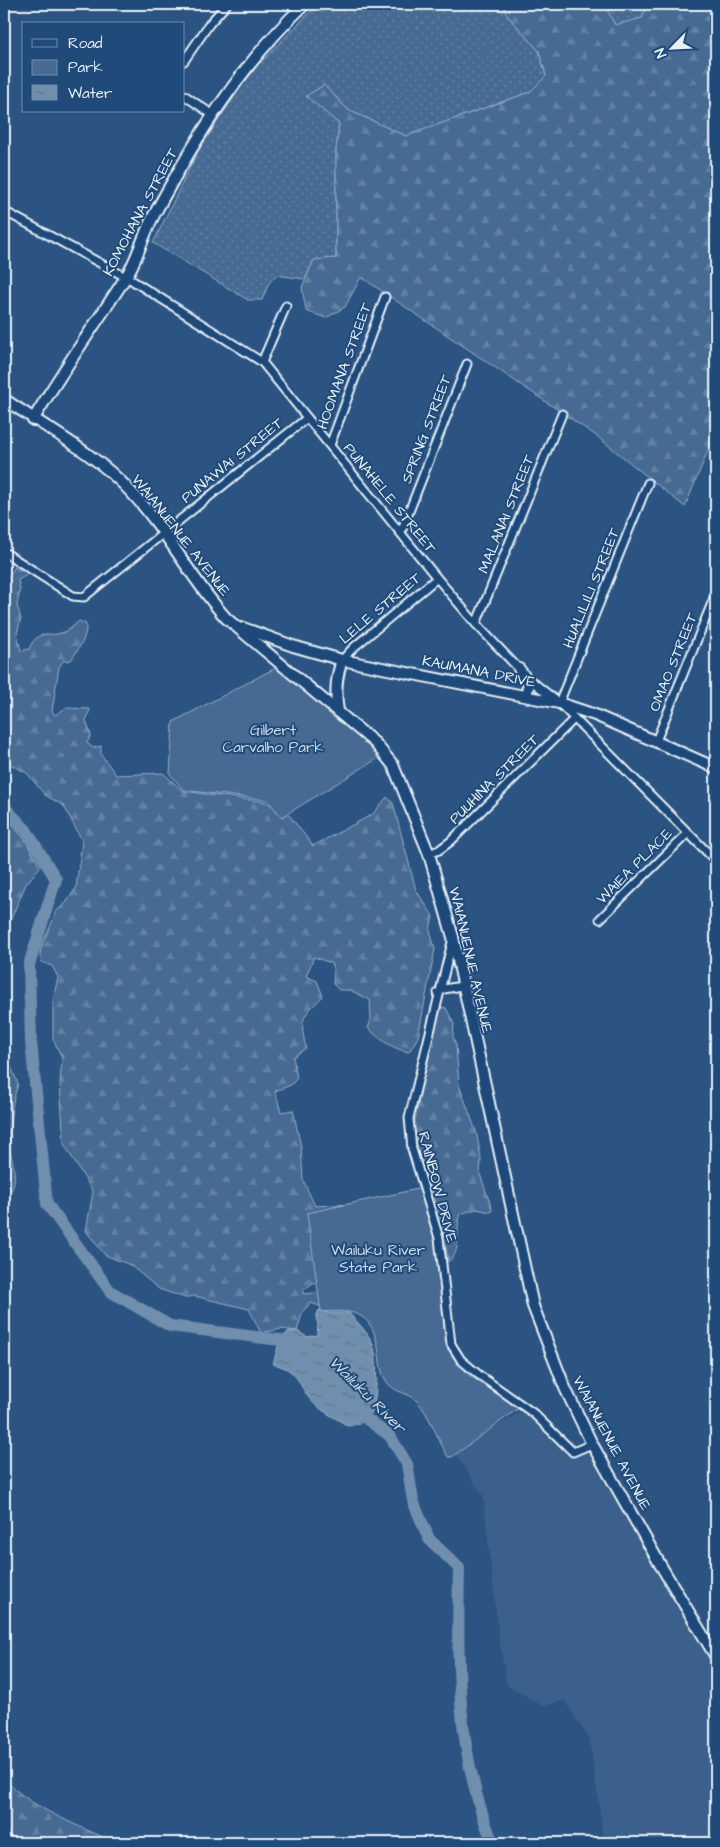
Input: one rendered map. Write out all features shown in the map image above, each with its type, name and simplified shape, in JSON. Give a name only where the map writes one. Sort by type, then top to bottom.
[{"type":"street","points":[[185,60],[210,23],[227,4]]},
{"type":"street","name":"KOMOHANA STREET","points":[[33,420],[126,278],[150,222],[212,115],[252,60],[305,4]]},
{"type":"street","points":[[185,96],[212,115]]},
{"type":"street","name":"PUNAHELE STREET","points":[[4,211],[126,278],[262,362],[476,624],[540,689],[559,703],[713,858]]},
{"type":"street","name":"HOOMANA STREET","points":[[330,445],[385,297]]},
{"type":"street","points":[[262,362],[286,306]]},
{"type":"street","name":"SPRING STREET","points":[[401,532],[467,364]]},
{"type":"street","name":"WAIANUENUE AVENUE","points":[[4,399],[96,460],[121,481],[163,534],[205,595],[240,632],[375,743],[393,765],[429,854],[453,937],[462,986],[533,1306],[565,1388],[592,1444],[661,1566],[716,1657]]},
{"type":"street","name":"MALANAI STREET","points":[[476,624],[562,414]]},
{"type":"street","name":"PUNAWAI STREET","points":[[4,552],[73,596],[81,598],[86,596],[307,418]]},
{"type":"street","name":"HUALILILI STREET","points":[[559,703],[648,484]]},
{"type":"street","name":"LELE STREET","points":[[342,660],[352,648],[437,578]]},
{"type":"street","name":"OMAO STREET","points":[[656,741],[716,593]]},
{"type":"street","name":"KAUMANA DRIVE","points":[[231,622],[248,631],[342,660],[559,703],[595,715],[716,768]]},
{"type":"street","points":[[338,711],[335,693],[336,678],[342,660]]},
{"type":"street","points":[[519,669],[529,683],[526,695]]},
{"type":"street","name":"PUUHINA STREET","points":[[429,854],[451,841],[574,719]]},
{"type":"street","name":"WAIEA PLACE","points":[[600,919],[688,833]]},
{"type":"street","name":"RAINBOW DRIVE","points":[[453,937],[410,1105],[409,1134],[422,1187],[440,1238],[451,1344],[460,1360],[533,1413],[573,1452],[592,1444]]},
{"type":"street","points":[[438,993],[444,989],[462,986]]},
{"type":"shaded area","points":[[524,1410],[572,1457],[590,1449],[646,1551],[716,1663],[716,1843],[604,1843],[590,1740],[564,1700],[543,1706],[507,1685],[499,1639],[483,1496],[454,1451]]},
{"type":"green space","points":[[318,4],[503,4],[507,15],[539,51],[546,76],[530,92],[406,136],[348,110],[324,85],[307,96],[339,124],[336,151],[336,258],[314,260],[305,279],[276,275],[269,283],[262,300],[248,300],[153,243],[198,151],[250,73]]},
{"type":"green space","points":[[503,4],[604,4],[615,25],[642,18],[648,4],[716,4],[716,431],[685,507],[598,437],[361,277],[345,307],[326,318],[306,311],[302,287],[314,260],[336,258],[336,150],[339,124],[306,96],[324,85],[348,110],[406,136],[530,92],[546,76],[539,51],[507,15]]},
{"type":"green space","points":[[604,4],[648,4],[643,18],[615,25]]},
{"type":"green space","points":[[15,567],[29,574],[18,580],[20,590],[17,605],[21,619],[17,633],[21,651],[29,649],[37,637],[41,635],[60,633],[70,629],[79,621],[86,624],[84,638],[77,651],[71,660],[63,661],[59,667],[52,711],[55,715],[66,708],[90,709],[86,721],[91,735],[87,743],[93,748],[101,746],[101,754],[116,775],[163,773],[183,791],[266,802],[290,816],[313,846],[373,814],[387,797],[393,803],[416,890],[433,916],[430,930],[435,949],[418,1037],[409,1052],[392,1046],[377,1036],[368,1028],[371,1020],[370,1000],[350,990],[339,990],[333,984],[334,971],[331,963],[314,957],[306,976],[317,981],[323,996],[310,1009],[304,1019],[303,1030],[306,1048],[293,1057],[297,1078],[291,1085],[275,1091],[281,1112],[293,1110],[301,1147],[303,1180],[315,1206],[350,1204],[401,1194],[330,1281],[313,1283],[303,1290],[303,1294],[338,1291],[351,1306],[325,1308],[311,1303],[303,1311],[297,1331],[281,1329],[261,1333],[249,1309],[194,1296],[185,1298],[159,1289],[130,1265],[105,1255],[86,1231],[93,1192],[64,1144],[60,1082],[62,1058],[53,1039],[53,1000],[58,977],[52,966],[41,962],[40,956],[55,912],[66,903],[76,888],[82,841],[64,806],[45,795],[27,773],[4,761],[4,582]]},
{"type":"green space","name":"Gilbert Carvalho Park","points":[[281,665],[385,754],[282,817],[267,800],[184,790],[170,774],[173,722]]},
{"type":"green space","points":[[4,814],[25,840],[40,867],[26,884],[7,928],[4,961]]},
{"type":"green space","points":[[4,961],[6,1031],[10,1064],[18,1084],[14,1097],[9,1138],[15,1178],[10,1192],[4,1197]]},
{"type":"green space","points":[[440,1007],[446,1008],[454,1024],[453,1037],[456,1045],[459,1085],[476,1131],[481,1158],[480,1174],[492,1209],[491,1212],[476,1209],[460,1214],[456,1252],[448,1262],[443,1228],[413,1133],[425,1063],[437,1012]]},
{"type":"green space","name":"Wailuku River State Park","points":[[422,1188],[436,1240],[445,1336],[454,1358],[470,1376],[519,1408],[452,1457],[448,1457],[430,1420],[416,1400],[390,1386],[385,1379],[381,1369],[376,1340],[368,1322],[354,1313],[321,1312],[307,1213]]},
{"type":"green space","points":[[4,1778],[26,1798],[41,1807],[116,1843],[4,1843]]},
{"type":"water","points":[[319,1310],[328,1313],[349,1313],[367,1333],[372,1343],[376,1362],[375,1401],[371,1414],[364,1421],[348,1426],[322,1410],[312,1402],[296,1376],[287,1369],[273,1364],[280,1340],[289,1331],[297,1331],[307,1337],[317,1335],[318,1325],[316,1317]]},
{"type":"waterway","name":"Wailuku River","points":[[4,807],[26,830],[56,879],[29,965],[31,1042],[47,1204],[110,1291],[170,1326],[280,1340],[294,1350]]},
{"type":"waterway","name":"Wailuku River","points":[[354,1405],[365,1418],[390,1436],[407,1464],[413,1501],[429,1539],[459,1568],[459,1673],[465,1742],[481,1810],[493,1843]]}]
